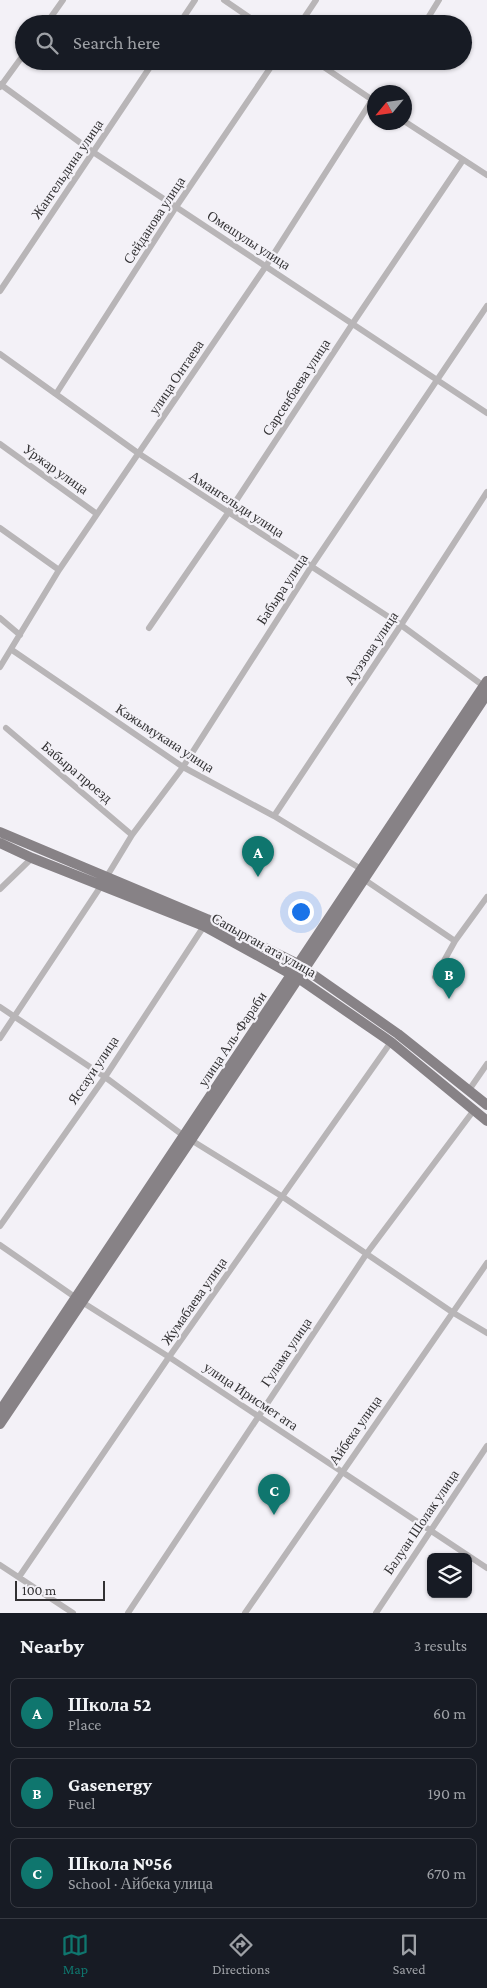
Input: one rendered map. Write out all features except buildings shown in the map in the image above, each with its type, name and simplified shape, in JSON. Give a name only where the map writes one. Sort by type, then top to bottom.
[{"type":"main road","name":"улица Аль-Фараби","points":[[0,1424],[79,1300],[486,687]]},
{"type":"main road","name":"Сапырган ата улица","points":[[0,832],[204,926],[294,976],[391,1042],[487,1121]]},
{"type":"main road","name":"Сапырган ата улица","points":[[0,843],[32,858],[104,881],[207,919],[301,966],[398,1034],[487,1105]]},
{"type":"main road","name":"улица Аль-Фараби","points":[[0,1411],[79,1300]]},
{"type":"street","points":[[52,15],[63,0]]},
{"type":"street","points":[[185,15],[195,0]]},
{"type":"street","points":[[224,0],[246,15]]},
{"type":"street","points":[[306,15],[316,0]]},
{"type":"street","points":[[430,15],[439,0]]},
{"type":"street","points":[[0,86],[15,66]]},
{"type":"street","name":"Жангельдина улица","points":[[0,291],[148,70]]},
{"type":"street","name":"Сейданова улица","points":[[56,394],[176,207],[269,70]]},
{"type":"street","points":[[328,70],[367,97]]},
{"type":"street","name":"Омешулы улица","points":[[0,86],[93,152],[487,413]]},
{"type":"street","name":"улица Онтаева","points":[[0,668],[59,570],[266,266],[367,110]]},
{"type":"street","points":[[412,126],[487,176]]},
{"type":"street","name":"Сарсенбаева улица","points":[[149,628],[228,513],[463,160]]},
{"type":"street","name":"Бабыра улица","points":[[0,1038],[104,881],[132,835],[182,767],[311,567],[487,306]]},
{"type":"street","name":"Амангельди улица","points":[[0,354],[138,453],[402,625],[486,687]]},
{"type":"street","name":"Уржар улица","points":[[0,444],[97,514]]},
{"type":"street","name":"Ауэзова улица","points":[[274,816],[402,625],[487,492]]},
{"type":"street","points":[[0,528],[59,570]]},
{"type":"street","points":[[0,618],[20,634]]},
{"type":"street","name":"Кажымукана улица","points":[[12,650],[182,767],[274,816],[455,941]]},
{"type":"street","name":"Бабыра проезд","points":[[6,728],[132,835]]},
{"type":"street","points":[[0,889],[32,858]]},
{"type":"street","points":[[435,977],[455,941],[487,897]]},
{"type":"street","name":"Яссауи улица","points":[[0,1226],[105,1077],[204,926]]},
{"type":"street","points":[[0,1007],[105,1077],[188,1138],[283,1197],[452,1312],[487,1333]]},
{"type":"street","name":"Жумабаева улица","points":[[19,1577],[169,1357],[391,1042]]},
{"type":"street","points":[[469,1090],[487,1064]]},
{"type":"street","name":"Гулама улица","points":[[128,1613],[367,1253],[474,1110]]},
{"type":"street","name":"улица Ирисмет ата","points":[[0,1245],[79,1300],[259,1416],[487,1568]]},
{"type":"street","name":"Айбека улица","points":[[245,1613],[487,1263]]},
{"type":"street","name":"Балуан Шолак улица","points":[[376,1613],[487,1446]]},
{"type":"street","points":[[0,1564],[73,1613]]},
{"type":"place","name":"Школа 52","points":[[258,877]]},
{"type":"place","name":"Gasenergy","points":[[449,999]]},
{"type":"place","name":"Школа №56","points":[[274,1515]]}]
